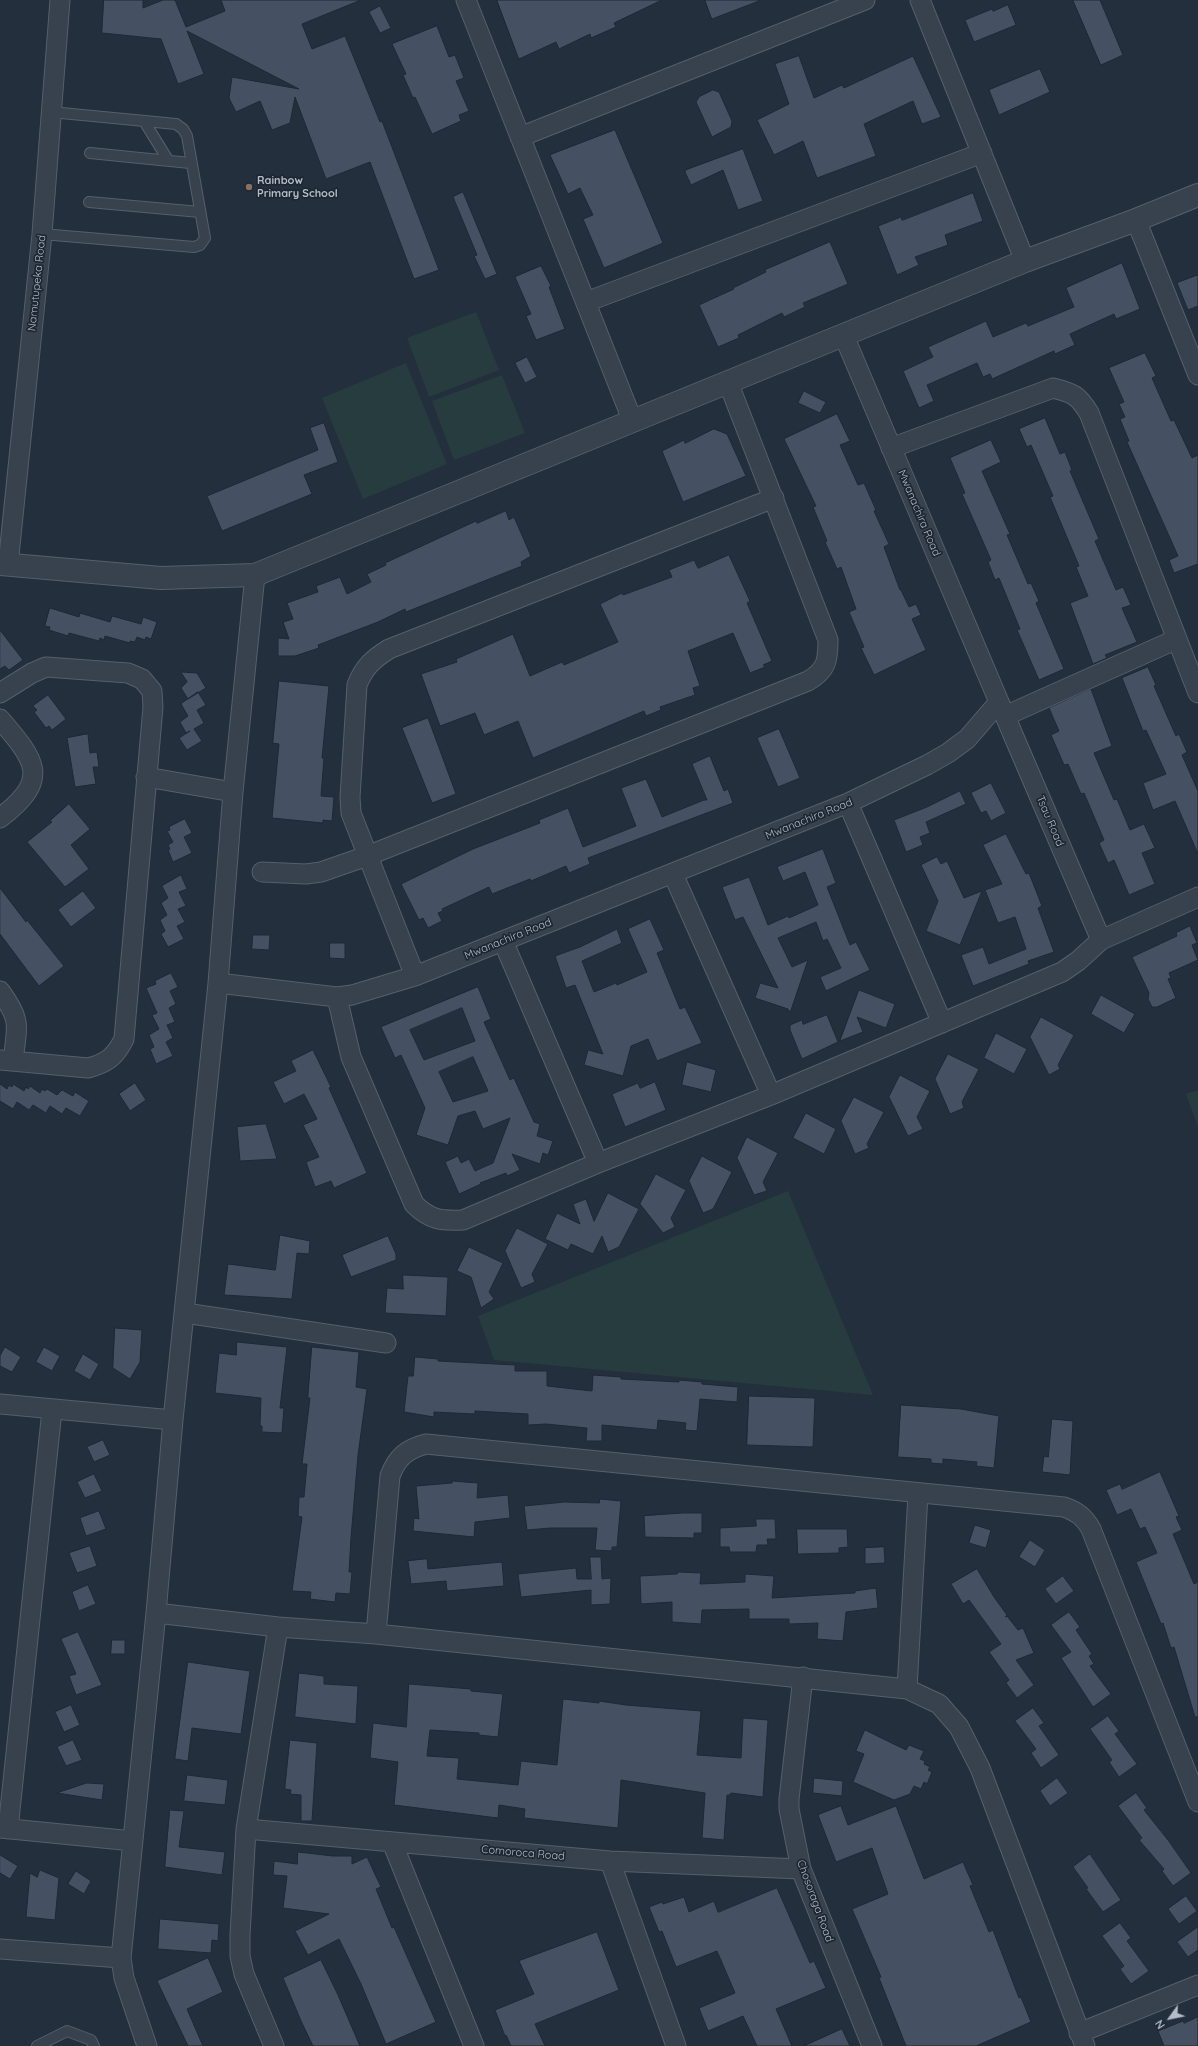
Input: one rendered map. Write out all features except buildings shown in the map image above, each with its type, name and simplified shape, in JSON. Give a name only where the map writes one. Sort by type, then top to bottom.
[{"type":"street","name":"Namutupeka Road","points":[[4,565],[42,234],[60,0]]},
{"type":"street","points":[[466,0],[633,422]]},
{"type":"street","points":[[520,137],[865,0]]},
{"type":"street","points":[[920,0],[1025,261]]},
{"type":"street","points":[[586,302],[982,153]]},
{"type":"street","points":[[4,565],[161,578],[255,575],[1025,261],[1136,220],[1198,195]]},
{"type":"street","points":[[1136,220],[1198,375]]},
{"type":"street","name":"Mwanachira Road","points":[[218,984],[336,997],[352,996],[415,976],[848,803],[927,765],[948,753],[1002,709],[844,336]]},
{"type":"street","points":[[262,872],[306,874],[322,872],[367,856],[808,681],[818,675],[825,666],[828,640],[728,382]]},
{"type":"street","points":[[891,448],[1053,388],[1067,391],[1080,399],[1088,413],[1198,694]]},
{"type":"street","points":[[415,976],[351,813],[350,797],[357,685],[362,671],[374,658],[389,649],[774,498]]},
{"type":"street","points":[[148,2046],[124,1978],[121,1958],[156,1613],[173,1420],[218,984],[233,792],[255,575]]},
{"type":"street","points":[[1002,709],[1177,639]]},
{"type":"street","points":[[0,693],[32,673],[46,667],[128,673],[142,678],[152,691],[153,707],[124,1039],[114,1056],[99,1065],[88,1068],[6,1060],[17,1018],[13,1008],[0,991]]},
{"type":"street","name":"Tsau Road","points":[[1002,709],[1101,940]]},
{"type":"street","points":[[0,719],[24,746],[33,763],[32,782],[26,794],[0,818]]},
{"type":"street","points":[[146,777],[233,792]]},
{"type":"street","points":[[848,803],[942,1023]]},
{"type":"street","points":[[673,874],[771,1095]]},
{"type":"street","points":[[336,997],[351,1056],[414,1204],[424,1214],[444,1220],[463,1220],[598,1163],[771,1095],[1062,972],[1078,961],[1101,940],[1198,897]]},
{"type":"street","points":[[503,942],[598,1163]]},
{"type":"street","points":[[185,1313],[386,1343]]},
{"type":"street","points":[[0,1404],[173,1420]]},
{"type":"street","points":[[52,1410],[4,1828],[133,1841]]},
{"type":"street","points":[[376,1634],[390,1476],[395,1464],[403,1454],[412,1448],[426,1444],[918,1494],[1064,1507],[1077,1512],[1085,1518],[1091,1529],[1198,1802]]},
{"type":"street","points":[[907,1689],[918,1494]]},
{"type":"street","points":[[156,1613],[278,1627],[376,1634],[803,1677],[907,1689],[939,1704],[959,1727],[980,1768],[1082,2039],[1198,1984]]},
{"type":"street","points":[[274,2046],[244,1974],[240,1956],[246,1829],[278,1627]]},
{"type":"street","name":"Chosoraga Road","points":[[803,1677],[789,1799],[801,1869],[872,2046]]},
{"type":"street","name":"Comoroca Road","points":[[246,1829],[610,1861],[801,1869]]},
{"type":"street","points":[[392,1842],[474,2046]]},
{"type":"street","points":[[610,1861],[676,2046]]},
{"type":"street","points":[[0,1949],[121,1958]]},
{"type":"lane","points":[[42,234],[194,247],[200,245],[205,238],[190,163],[187,136],[183,129],[176,124],[51,112]]},
{"type":"lane","points":[[144,121],[168,160]]},
{"type":"lane","points":[[90,153],[190,163]]},
{"type":"lane","points":[[88,202],[200,212]]},
{"type":"lane","points":[[38,2046],[67,2032],[91,2040],[94,2046]]},
{"type":"green space","points":[[476,312],[499,370],[429,397],[407,338]]},
{"type":"green space","points":[[406,363],[447,464],[363,499],[322,398]]},
{"type":"green space","points":[[502,375],[525,433],[454,460],[432,401]]},
{"type":"green space","points":[[1198,1090],[1198,1127],[1186,1094]]},
{"type":"green space","points":[[788,1191],[873,1395],[494,1360],[478,1316]]},
{"type":"place","name":"Rainbow Primary School","points":[[249,187]]}]
